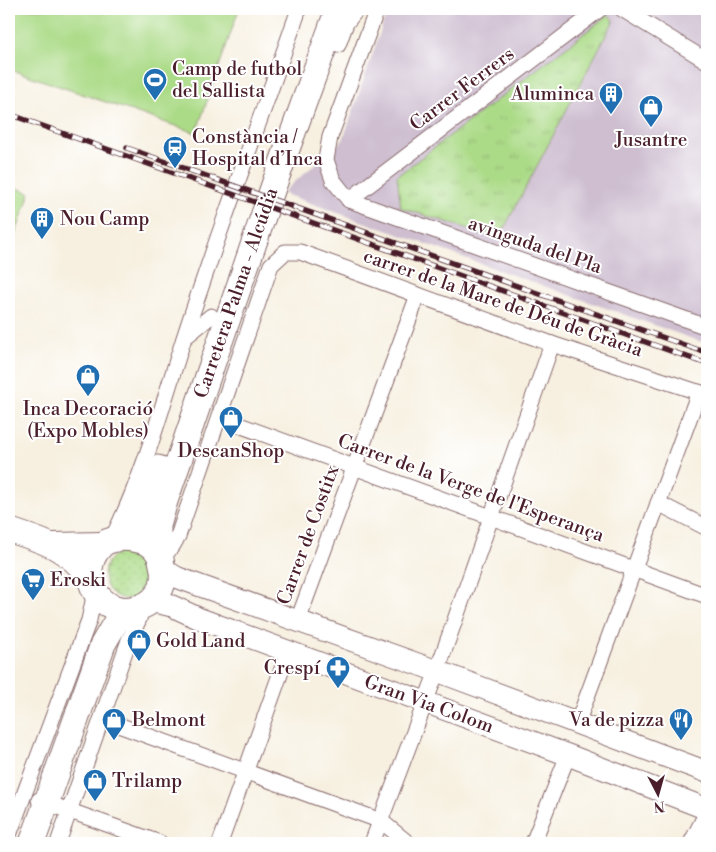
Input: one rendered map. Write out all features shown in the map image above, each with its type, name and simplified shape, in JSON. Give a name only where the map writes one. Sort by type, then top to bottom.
[{"type":"highway","name":"Carretera Palma - Alcúdia","points":[[161,560],[154,505],[211,316],[322,9]]},
{"type":"highway","name":"Carretera Palma - Alcúdia","points":[[113,541],[154,505],[252,246],[338,9]]},
{"type":"highway","points":[[32,843],[58,808],[103,644],[105,615],[90,566],[93,557],[113,541],[144,541],[161,560],[163,586],[159,592],[141,606],[118,620],[103,644]]},
{"type":"highway","points":[[96,590],[109,606],[119,609],[141,606]]},
{"type":"main road","points":[[9,530],[53,545],[79,564],[96,590]]},
{"type":"main road","points":[[53,545],[113,541]]},
{"type":"main road","name":"Gran Via Colom","points":[[161,560],[182,579],[437,671],[707,772]]},
{"type":"main road","name":"Gran Via Colom","points":[[141,606],[172,606],[198,618],[568,755],[707,810]]},
{"type":"street","points":[[113,541],[137,484],[184,338],[299,9]]},
{"type":"street","points":[[310,86],[329,69],[346,23],[357,9]]},
{"type":"street","points":[[348,200],[333,180],[326,160],[330,137],[377,9]]},
{"type":"street","name":"Carrer Ferrers","points":[[348,200],[600,9]]},
{"type":"street","points":[[622,9],[707,62]]},
{"type":"street","name":"avinguda del Pla","points":[[348,200],[707,327]]},
{"type":"street","name":"carrer de la Mare de Déu de Gràcia","points":[[220,418],[271,265],[285,252],[300,252],[552,344],[703,393]]},
{"type":"street","name":"Carrer de Costitx","points":[[298,620],[418,295]]},
{"type":"street","points":[[184,338],[211,316]]},
{"type":"street","points":[[372,843],[437,671],[552,344]]},
{"type":"street","points":[[577,724],[658,503],[703,393]]},
{"type":"street","points":[[161,560],[178,536],[220,418]]},
{"type":"street","name":"Carrer de la Verge de l'Esperança","points":[[220,418],[707,596]]},
{"type":"street","points":[[658,503],[707,528]]},
{"type":"street","points":[[9,835],[89,620],[96,590]]},
{"type":"street","points":[[58,843],[58,808],[102,719],[129,640],[139,619],[141,606]]},
{"type":"street","points":[[220,843],[288,652]]},
{"type":"street","points":[[102,719],[381,821],[408,843]]},
{"type":"street","points":[[533,843],[568,755]]},
{"type":"street","points":[[23,794],[160,843]]},
{"type":"street","points":[[692,843],[707,810]]},
{"type":"shaded area","points":[[388,9],[707,9],[707,344],[282,193],[343,140]]},
{"type":"green space","name":"Camp de futbol del Sallista","points":[[9,9],[239,9],[196,133],[9,69]]},
{"type":"green space","points":[[608,15],[614,20],[499,238],[401,208],[397,176]]},
{"type":"green space","points":[[9,185],[30,193],[9,252]]},
{"type":"green space","points":[[128,551],[137,553],[145,558],[150,566],[152,575],[150,584],[145,592],[137,597],[128,599],[119,597],[111,592],[106,584],[104,575],[106,566],[111,558],[119,553]]},
{"type":"railway","points":[[9,114],[707,364]]},
{"type":"railway","points":[[127,148],[707,353]]},
{"type":"place","name":"Camp de futbol del Sallista","points":[[155,101]]},
{"type":"place","name":"Aluminca","points":[[611,115]]},
{"type":"place","name":"Jusantre","points":[[651,128]]},
{"type":"place","name":"Constància / Hospital d’Inca","points":[[175,169]]},
{"type":"place","name":"Nou Camp","points":[[42,240]]},
{"type":"place","name":"Inca Decoració (Expo Mobles)","points":[[88,397]]},
{"type":"place","name":"DescanShop","points":[[231,439]]},
{"type":"place","name":"Eroski","points":[[33,601]]},
{"type":"place","name":"Gold Land","points":[[139,662]]},
{"type":"place","name":"Crespí","points":[[338,689]]},
{"type":"place","name":"Belmont","points":[[114,741]]},
{"type":"place","name":"Va de pizza","points":[[681,741]]},
{"type":"place","name":"Trilamp","points":[[95,802]]}]
